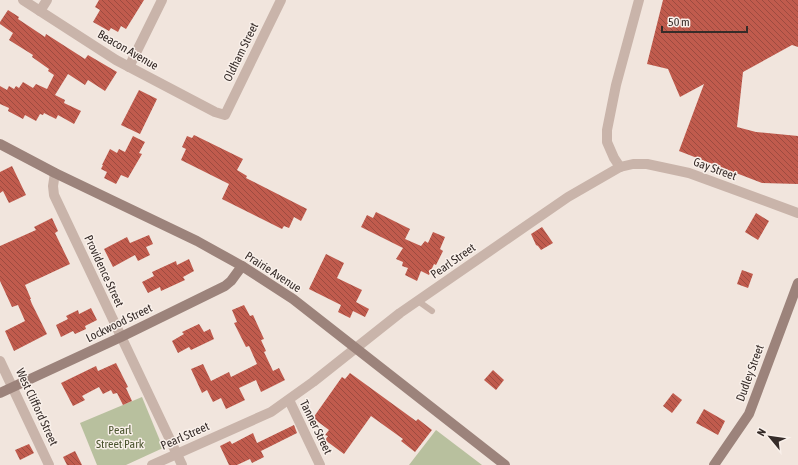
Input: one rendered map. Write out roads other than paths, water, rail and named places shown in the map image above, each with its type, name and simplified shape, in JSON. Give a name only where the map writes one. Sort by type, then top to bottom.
[{"type":"street","name":"Beacon Avenue","points":[[23,0],[129,67],[215,112],[225,115]]},
{"type":"street","points":[[40,11],[47,0]]},
{"type":"street","points":[[129,67],[162,0]]},
{"type":"street","name":"Oldham Street","points":[[225,115],[281,0]]},
{"type":"street","points":[[620,167],[607,142],[607,130],[616,85],[639,0]]},
{"type":"street","name":"Prairie Avenue","points":[[0,144],[55,173],[197,241],[242,266],[293,300],[505,465]]},
{"type":"street","name":"Gay Street","points":[[620,167],[633,164],[647,164],[689,174],[798,213]]},
{"type":"street","name":"Pearl Street","points":[[152,465],[271,412],[356,349],[400,313],[568,197],[620,167]]},
{"type":"street","name":"Providence Street","points":[[55,173],[53,186],[54,195],[182,465]]},
{"type":"street","name":"Lockwood Street","points":[[0,393],[121,337],[225,286],[232,280],[242,266]]},
{"type":"street","name":"Dudley Street","points":[[714,465],[749,414],[798,283]]},
{"type":"street","name":"West Clifford Street","points":[[0,360],[49,465]]},
{"type":"street","name":"Tanner Street","points":[[289,400],[320,465]]},
{"type":"lane","points":[[418,301],[432,311]]},
{"type":"park label","name":"Pearl Street Park","points":[[120,437]]}]
